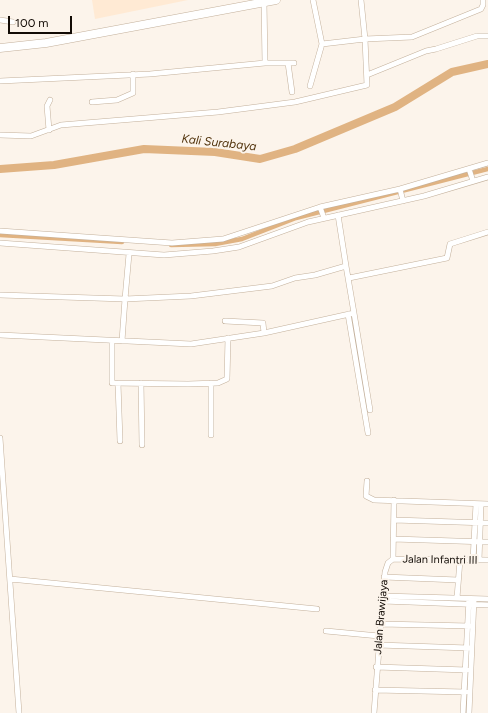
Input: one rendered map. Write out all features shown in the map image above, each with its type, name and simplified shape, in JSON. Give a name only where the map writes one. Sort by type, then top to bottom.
[{"type":"main road","points":[[0,48],[46,43],[276,0]]},
{"type":"street","points":[[310,86],[322,44],[313,0]]},
{"type":"street","points":[[0,135],[31,136],[61,125],[218,112],[294,102],[367,85],[365,39],[361,0]]},
{"type":"street","points":[[322,44],[365,39],[412,37],[481,9],[483,0]]},
{"type":"street","points":[[264,2],[266,63]]},
{"type":"street","points":[[0,20],[13,22]]},
{"type":"street","points":[[367,75],[426,51],[477,36],[488,36]]},
{"type":"street","points":[[0,81],[133,74],[266,63],[294,63]]},
{"type":"street","points":[[288,63],[292,92]]},
{"type":"street","points":[[92,102],[117,100],[133,93],[133,74]]},
{"type":"street","points":[[49,130],[48,106],[50,100]]},
{"type":"street","points":[[0,231],[172,243],[199,243],[237,236],[320,208],[400,189],[469,170],[488,163]]},
{"type":"street","points":[[469,170],[472,179]]},
{"type":"street","points":[[0,243],[129,254],[164,255],[239,247],[324,216],[338,215],[472,179],[488,177]]},
{"type":"street","points":[[400,189],[402,199]]},
{"type":"street","points":[[320,208],[324,216]]},
{"type":"street","points":[[338,215],[370,410]]},
{"type":"street","points":[[349,278],[448,258],[450,244],[488,232]]},
{"type":"street","points":[[212,241],[213,250]]},
{"type":"street","points":[[199,243],[200,252]]},
{"type":"street","points":[[122,341],[129,254]]},
{"type":"street","points":[[0,295],[125,299],[191,296],[272,286],[295,278],[315,275],[346,266]]},
{"type":"street","points":[[0,335],[112,342],[122,341],[191,344],[228,339],[354,313]]},
{"type":"street","points":[[348,314],[368,433]]},
{"type":"street","points":[[225,320],[263,323],[264,332]]},
{"type":"street","points":[[112,342],[111,381],[118,383],[211,383],[221,382],[227,378],[228,339]]},
{"type":"street","points":[[118,383],[120,441]]},
{"type":"street","points":[[141,383],[142,445]]},
{"type":"street","points":[[211,383],[211,435]]},
{"type":"street","points":[[0,438],[19,713]]},
{"type":"street","points":[[367,480],[367,498],[374,500],[488,504]]},
{"type":"street","name":"Jalan Brawijaya","points":[[374,713],[376,667],[384,577],[386,568],[393,559],[394,500]]},
{"type":"street","points":[[476,560],[479,504]]},
{"type":"street","points":[[394,520],[488,522]]},
{"type":"street","points":[[393,539],[488,542]]},
{"type":"street","name":"Jalan Infantri III","points":[[393,559],[488,560]]},
{"type":"street","points":[[457,598],[460,560]]},
{"type":"street","points":[[384,577],[458,580]]},
{"type":"street","points":[[10,579],[317,609]]},
{"type":"street","points":[[383,598],[457,598],[488,605]]},
{"type":"street","points":[[383,598],[471,601],[488,599]]},
{"type":"street","points":[[464,713],[467,692],[471,601]]},
{"type":"street","points":[[381,624],[470,626]]},
{"type":"street","points":[[326,631],[379,636]]},
{"type":"street","points":[[378,645],[469,648]]},
{"type":"street","points":[[376,667],[468,670]]},
{"type":"street","points":[[375,690],[467,692]]},
{"type":"street","points":[[467,692],[469,713]]},
{"type":"shaded area","points":[[92,0],[188,0],[95,19]]},
{"type":"waterway","name":"Kali Surabaya","points":[[0,169],[54,165],[144,149],[215,152],[260,159],[295,149],[395,107],[452,72],[488,64]]},
{"type":"waterway","points":[[171,245],[215,244],[242,239],[296,218],[488,169]]},
{"type":"waterway","points":[[0,235],[122,242]]}]
